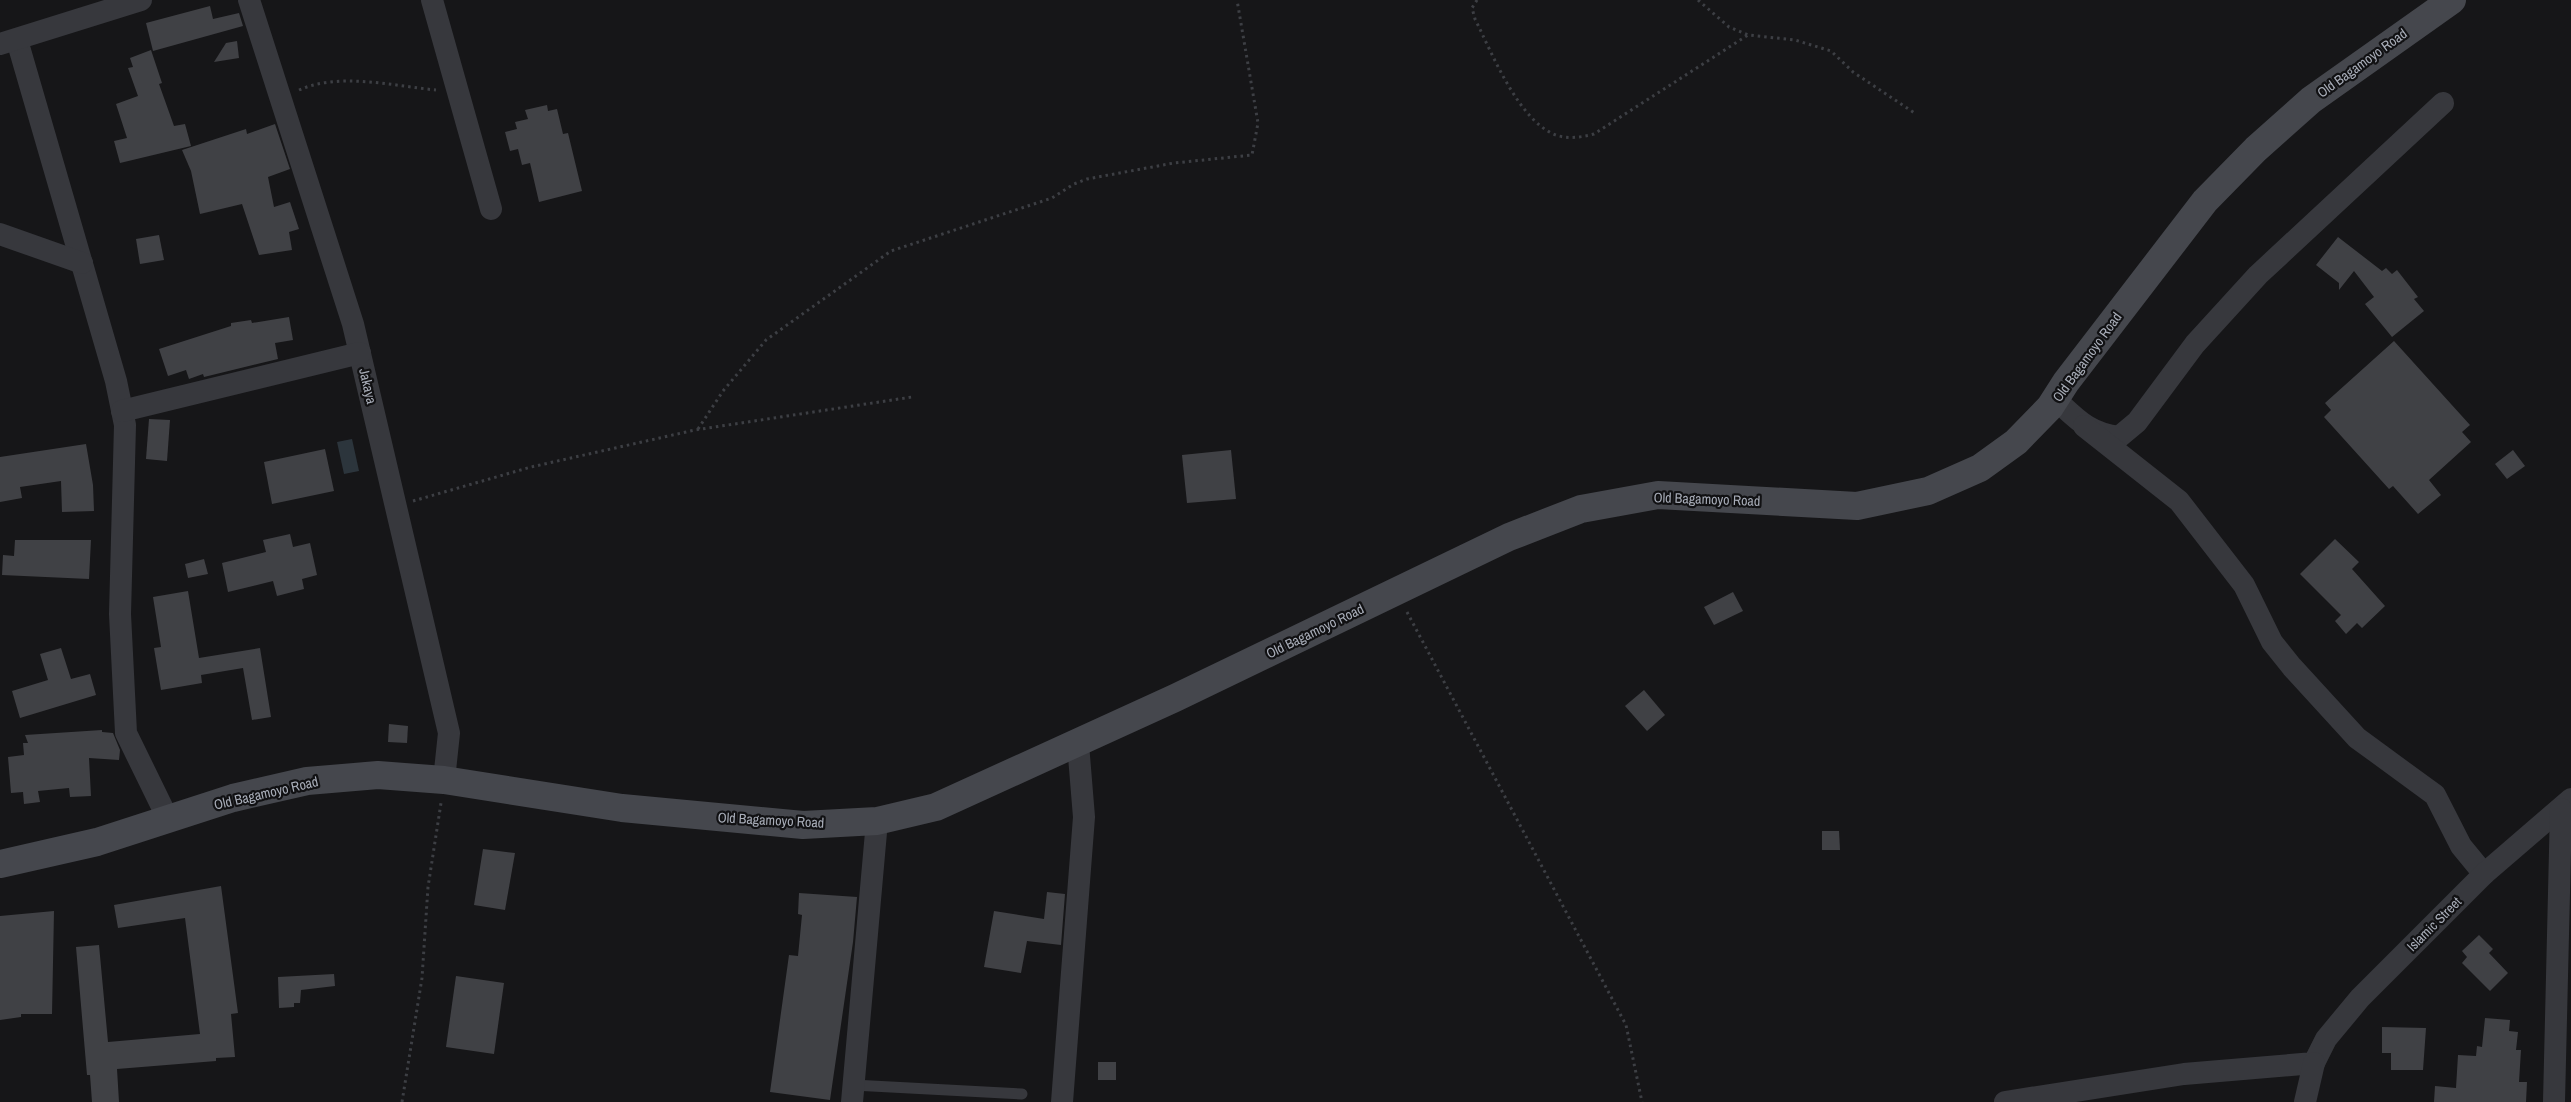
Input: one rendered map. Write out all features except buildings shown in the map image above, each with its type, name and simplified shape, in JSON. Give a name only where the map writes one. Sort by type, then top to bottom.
[{"type":"street","points":[[140,0],[8,42],[82,263],[116,381],[126,425],[120,614],[126,733],[168,820]]},
{"type":"street","name":"Jakaya","points":[[249,0],[320,218],[360,353],[449,733],[444,780]]},
{"type":"street","points":[[432,0],[491,209]]},
{"type":"street","name":"Old Bagamoyo Road","points":[[0,864],[97,842],[233,798],[307,781],[378,775],[444,780],[622,808],[803,825],[877,821],[936,807],[1078,744],[1509,537],[1582,510],[1658,495],[1857,506],[1928,490],[1980,468],[2016,442],[2050,407],[2205,201],[2311,100],[2452,0]]},
{"type":"street","points":[[2084,426],[2102,435],[2119,437],[2137,422],[2195,344],[2258,275],[2443,103]]},
{"type":"street","points":[[0,234],[82,263]]},
{"type":"street","points":[[122,411],[360,353]]},
{"type":"street","points":[[2055,399],[2084,426],[2179,501],[2244,585],[2272,642],[2292,667],[2357,738],[2435,794],[2461,846],[2484,874]]},
{"type":"street","points":[[1062,1102],[1084,817],[1078,744]]},
{"type":"street","points":[[2554,1102],[2566,804]]},
{"type":"street","name":"Islamic Street","points":[[2305,1102],[2314,1063],[2326,1039],[2360,998],[2484,874],[2566,804]]},
{"type":"street","points":[[852,1094],[877,821]]},
{"type":"street","points":[[2005,1102],[2184,1074],[2314,1063]]},
{"type":"lane","points":[[852,1094],[1022,1094]]},
{"type":"path","points":[[698,429],[723,391],[766,340],[891,251],[1052,198],[1074,184],[1088,179],[1174,163],[1252,155],[1258,123],[1237,0]]},
{"type":"path","points":[[1477,0],[1472,8],[1475,19],[1513,95],[1543,128],[1559,136],[1576,138],[1594,134],[1748,35]]},
{"type":"path","points":[[1698,0],[1729,27],[1748,35],[1795,40],[1831,51],[1853,72],[1916,114]]},
{"type":"path","points":[[280,99],[310,86],[352,82],[458,92]]},
{"type":"path","points":[[396,506],[531,467],[698,429],[912,397]]},
{"type":"path","points":[[1396,591],[1626,1025],[1642,1102]]},
{"type":"path","points":[[402,1102],[422,978],[428,887],[444,780]]},
{"type":"shaded area","points":[[352,439],[359,471],[344,474],[337,442]]}]
